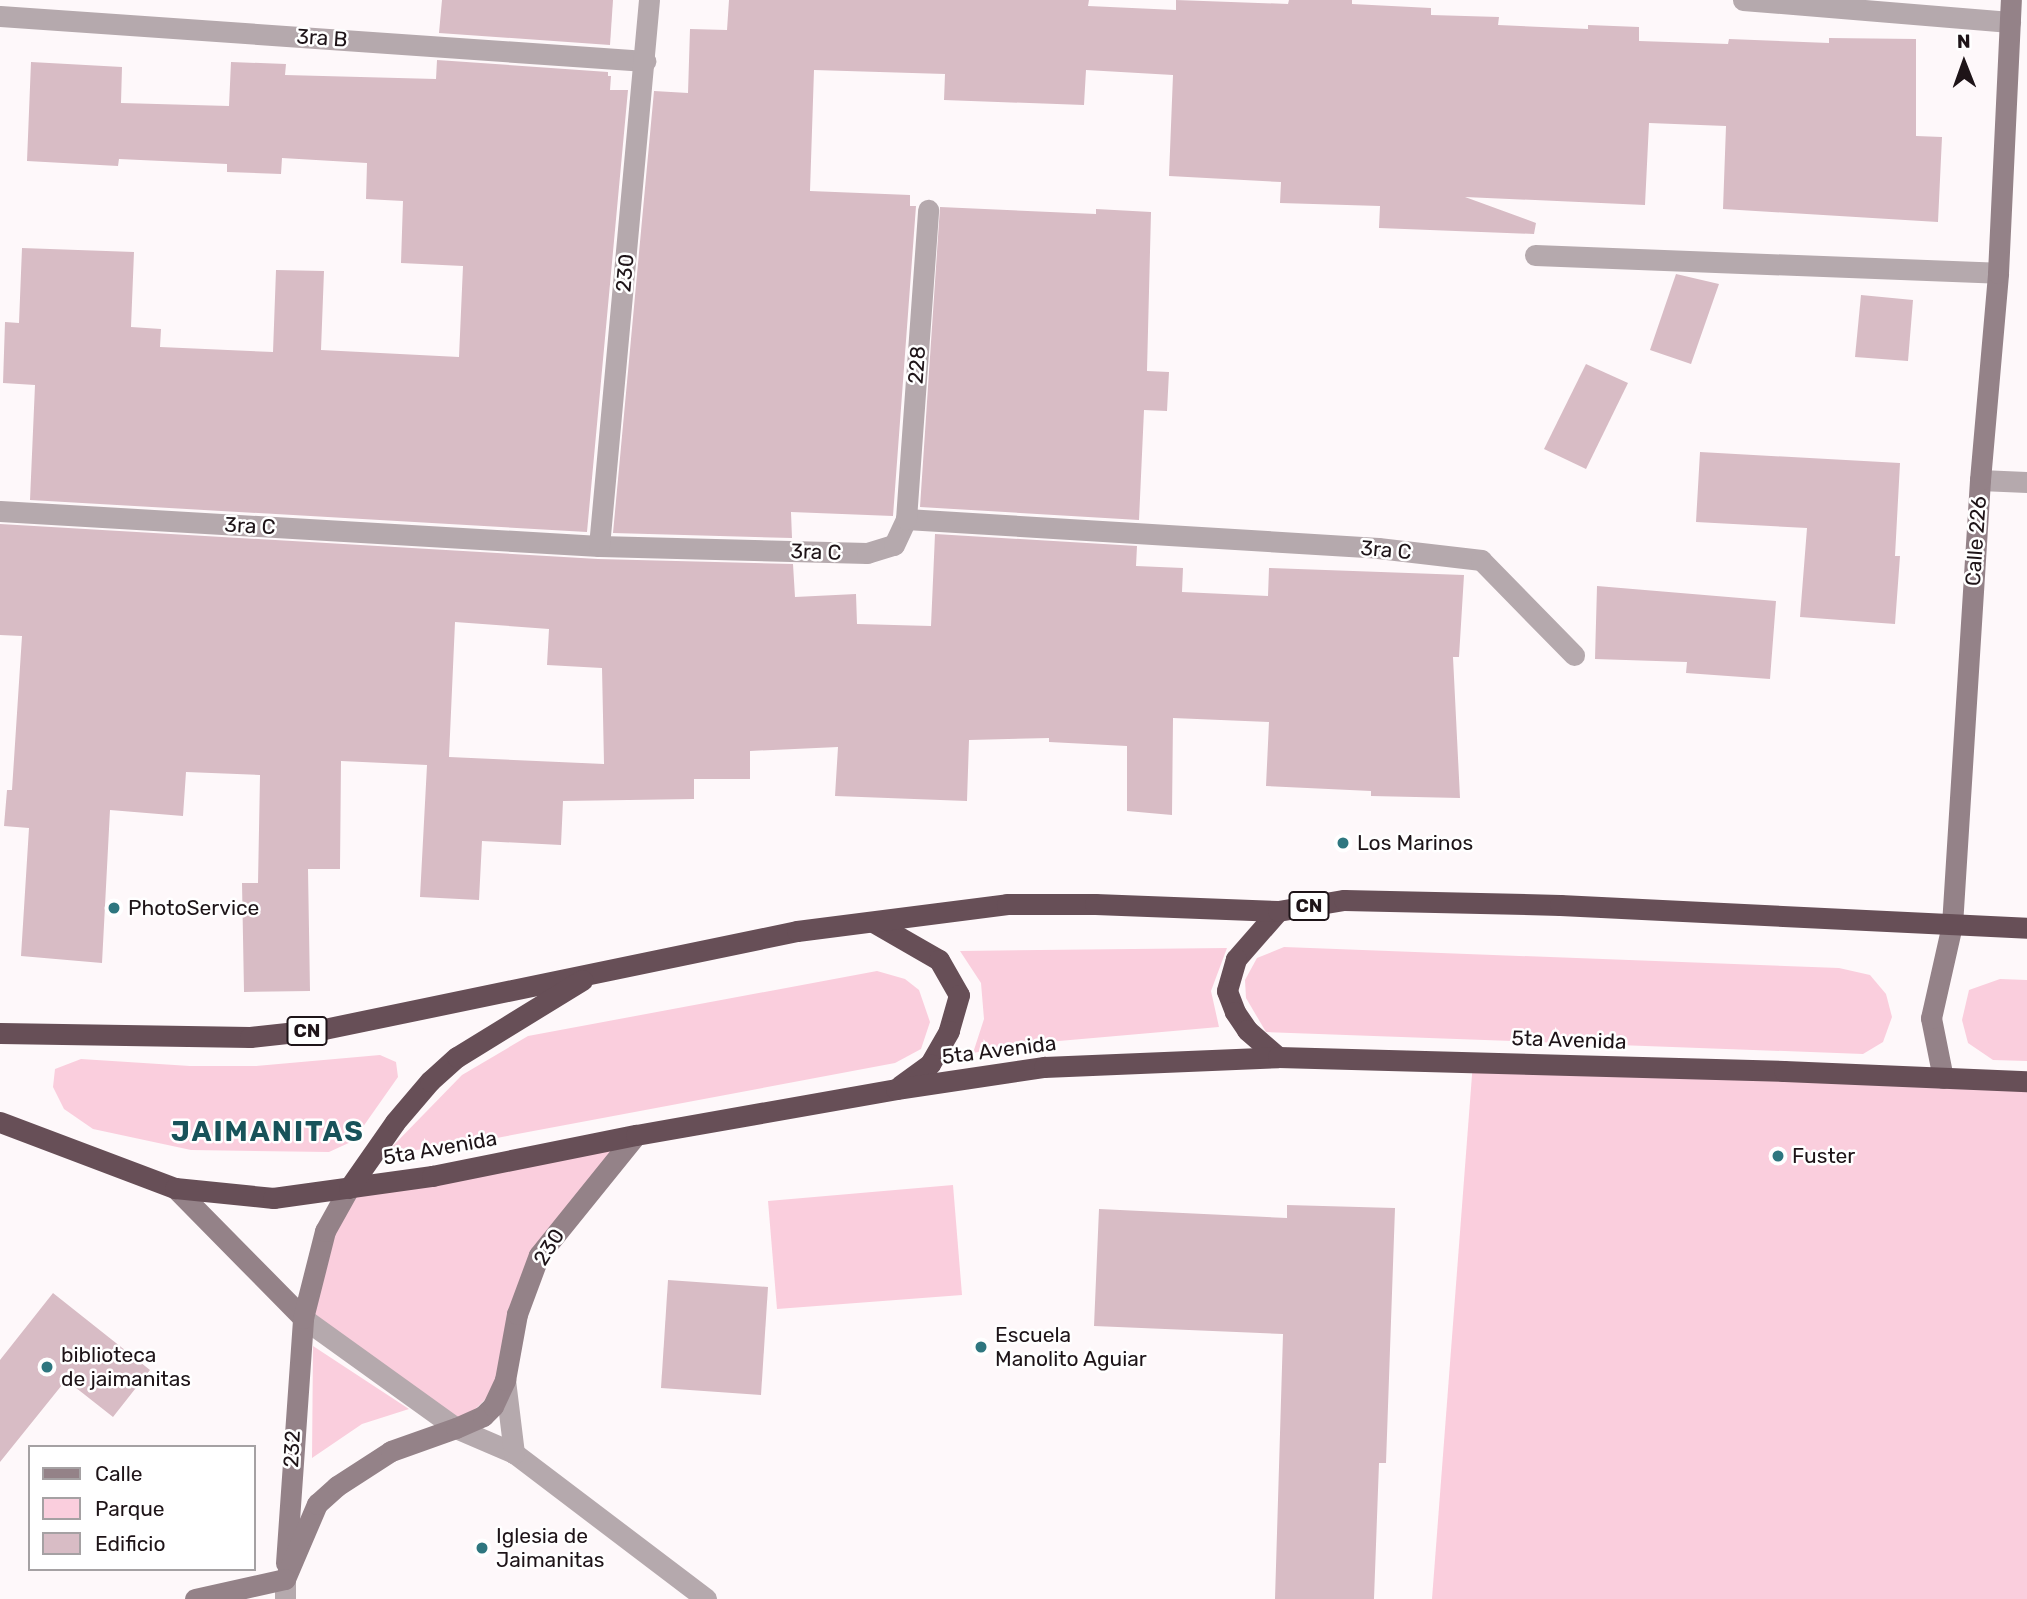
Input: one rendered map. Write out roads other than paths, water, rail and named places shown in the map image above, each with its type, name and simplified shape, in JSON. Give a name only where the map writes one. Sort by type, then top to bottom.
[{"type":"highway","name":"CN","points":[[4,1029],[263,1036],[324,1029],[797,931],[1007,904],[1094,904],[1278,911],[1344,900],[1546,904],[2027,928]]},
{"type":"highway","points":[[1278,911],[1236,959],[1227,991],[1234,1012],[1247,1030],[1278,1057]]},
{"type":"highway","points":[[873,922],[939,960],[959,995],[949,1031],[930,1064],[896,1089]]},
{"type":"highway","points":[[349,1188],[395,1122],[430,1081],[457,1057],[596,972]]},
{"type":"highway","name":"5ta Avenida","points":[[0,1122],[175,1188],[273,1198],[432,1176],[636,1135],[896,1089],[1044,1067],[1278,1057],[2027,1082]]},
{"type":"street","name":"230","points":[[599,546],[649,0]]},
{"type":"street","points":[[1743,0],[2010,22]]},
{"type":"street","name":"Calle 226","points":[[1943,1078],[1931,1018],[1952,925],[1980,480],[1998,273],[2011,0]]},
{"type":"street","name":"3ra B","points":[[0,16],[645,61]]},
{"type":"street","name":"228","points":[[906,519],[928,210]]},
{"type":"street","points":[[1535,255],[1998,273]]},
{"type":"street","points":[[1980,480],[2027,482]]},
{"type":"street","name":"3ra C","points":[[0,511],[599,546],[867,553],[894,545],[906,519],[1378,548],[1481,560],[1574,655]]},
{"type":"street","name":"230","points":[[456,1427],[483,1416],[493,1406],[505,1380],[517,1314],[539,1255],[636,1135]]},
{"type":"street","points":[[175,1188],[303,1318],[456,1427],[514,1453],[706,1599]]},
{"type":"street","name":"232","points":[[285,1589],[303,1318],[325,1231],[349,1188]]},
{"type":"street","name":"230","points":[[505,1380],[514,1453]]},
{"type":"street","points":[[195,1599],[285,1589],[317,1504],[337,1486],[391,1451],[456,1427]]},
{"type":"place","name":"Los Marinos","points":[[1343,843]]},
{"type":"place","name":"PhotoService","points":[[114,908]]},
{"type":"place","name":"Fuster","points":[[1778,1156]]},
{"type":"place","name":"Escuela Manolito Aguiar","points":[[981,1347]]},
{"type":"place","name":"biblioteca de jaimanitas","points":[[47,1367]]},
{"type":"place","name":"Iglesia de Jaimanitas","points":[[482,1548]]},
{"type":"district","name":"JAIMANITAS","points":[[268,1132]]}]
